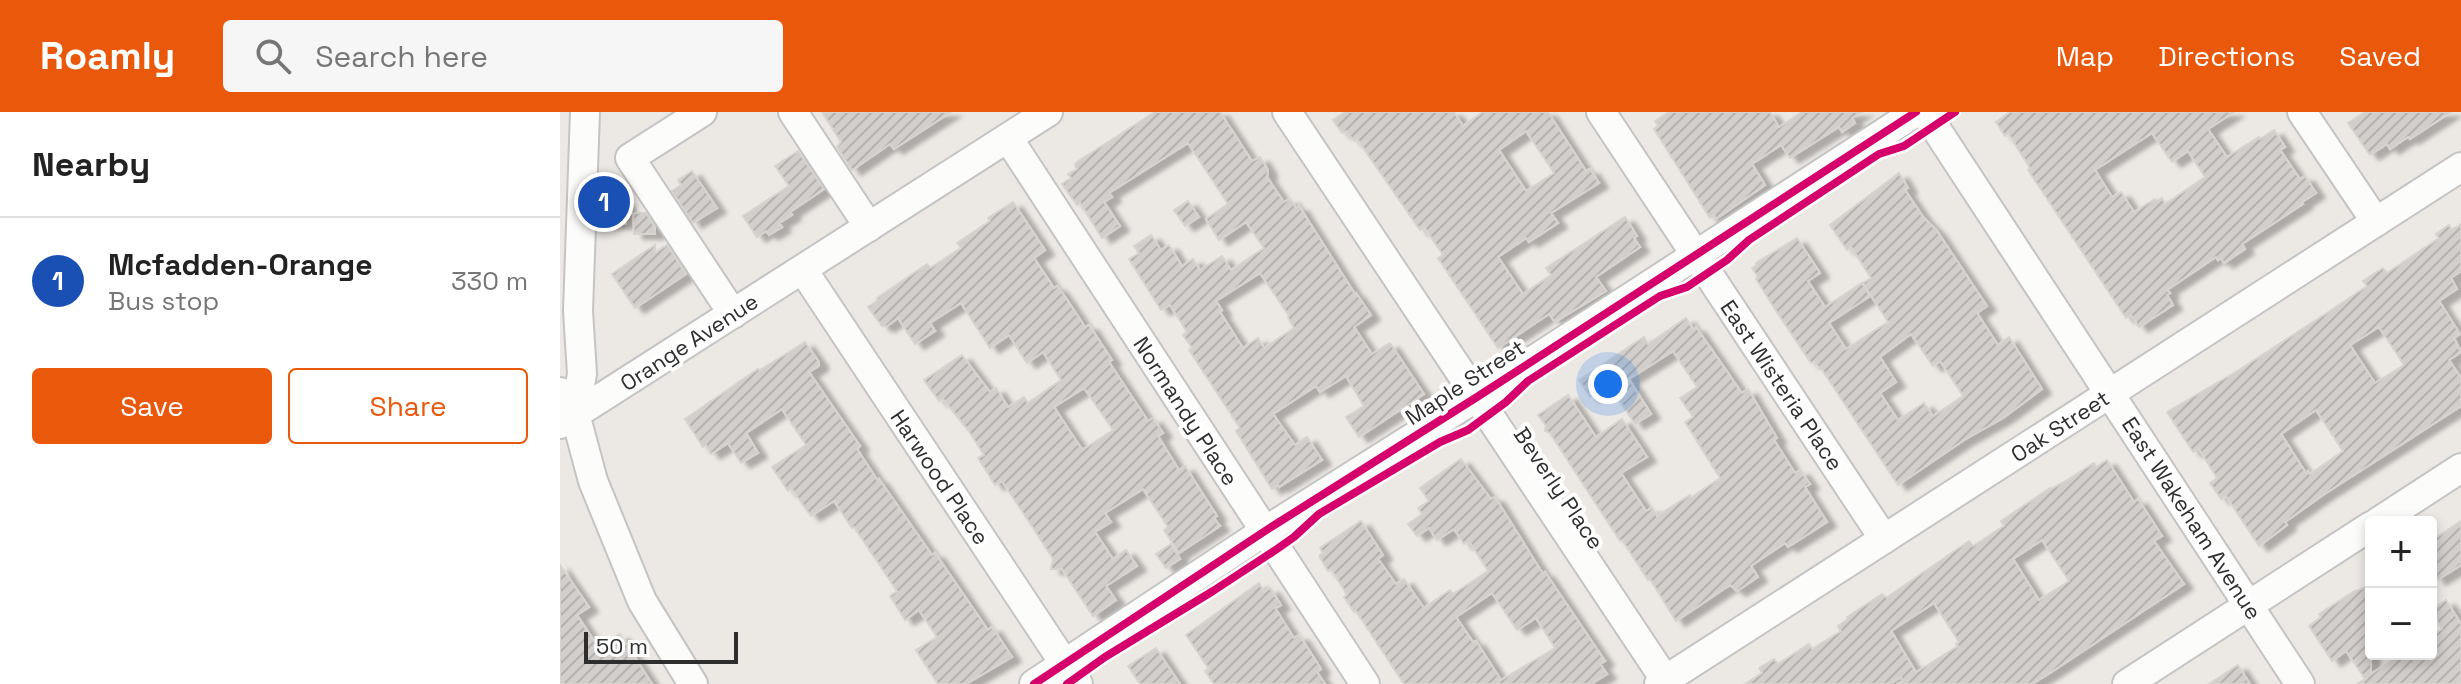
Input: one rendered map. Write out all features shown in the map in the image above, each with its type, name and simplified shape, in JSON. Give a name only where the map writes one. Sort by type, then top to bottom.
[{"type":"street","points":[[585,112],[578,311],[582,374],[565,410],[642,601],[693,684]]},
{"type":"street","points":[[702,112],[630,158],[733,314]]},
{"type":"street","points":[[793,112],[869,227]]},
{"type":"street","name":"Orange Avenue","points":[[565,410],[733,314],[1048,112]]},
{"type":"street","name":"Beverly Place","points":[[1287,112],[1664,683]]},
{"type":"street","name":"East Wisteria Place","points":[[1601,112],[1884,539]]},
{"type":"street","name":"Maple Street","points":[[1034,684],[1071,674],[1265,531],[1916,112]]},
{"type":"street","name":"East Wakeham Avenue","points":[[1925,112],[2300,684]]},
{"type":"street","points":[[2302,112],[2376,222]]},
{"type":"street","name":"Normandy Place","points":[[1008,138],[1365,684]]},
{"type":"street","name":"Oak Street","points":[[1664,683],[2461,167]]},
{"type":"street","name":"Harwood Place","points":[[803,270],[1071,674]]},
{"type":"street","points":[[2387,516],[2461,468]]},
{"type":"street","points":[[2127,684],[2365,530]]},
{"type":"building","points":[[822,112],[951,112],[894,149],[890,144],[852,170],[837,147],[841,142]]},
{"type":"building","points":[[1155,112],[1220,112],[1252,161],[1260,157],[1268,170],[1267,177],[1284,202],[1290,199],[1296,208],[1299,206],[1371,315],[1354,327],[1372,354],[1390,343],[1424,394],[1359,437],[1346,417],[1364,406],[1346,376],[1320,392],[1316,386],[1273,414],[1295,445],[1307,437],[1322,460],[1272,489],[1236,431],[1240,428],[1189,350],[1192,348],[1183,335],[1187,332],[1170,305],[1161,310],[1129,259],[1139,253],[1134,246],[1151,235],[1161,250],[1169,245],[1182,266],[1193,259],[1200,270],[1222,256],[1231,270],[1264,248],[1246,222],[1219,240],[1206,219],[1228,204],[1188,143],[1109,193],[1112,197],[1104,202],[1120,226],[1102,238],[1080,203],[1077,205],[1062,184],[1071,178],[1068,174],[1077,169],[1077,162]],"holes":[[[1260,273],[1294,328],[1264,348],[1258,338],[1243,348],[1216,301]]]},
{"type":"building","points":[[1345,112],[1454,112],[1463,126],[1483,112],[1548,112],[1586,171],[1590,169],[1599,183],[1551,213],[1558,223],[1529,242],[1526,238],[1498,257],[1523,294],[1551,275],[1546,268],[1625,217],[1640,247],[1596,277],[1606,291],[1555,322],[1549,314],[1498,348],[1438,258],[1443,255],[1424,227],[1420,230],[1357,139],[1354,141],[1346,131],[1342,133],[1333,120]],"holes":[[[1526,131],[1554,173],[1526,191],[1499,150]]]},
{"type":"building","points":[[1669,112],[1770,112],[1779,127],[1802,112],[1862,112],[1852,118],[1855,123],[1842,132],[1839,127],[1790,158],[1781,145],[1752,164],[1765,185],[1716,219],[1714,215],[1710,218],[1654,129],[1658,126],[1655,121]]},
{"type":"building","points":[[2010,112],[2234,112],[2208,129],[2227,157],[2274,130],[2285,147],[2280,150],[2300,179],[2305,176],[2316,193],[2242,244],[2245,249],[2224,263],[2216,257],[2167,290],[2173,305],[2139,327],[2131,315],[2126,318],[2028,170],[2030,168],[2008,133],[2005,136],[1996,122]],"holes":[[[2152,133],[2172,162],[2188,151],[2205,177],[2165,204],[2162,198],[2155,199],[2134,212],[2121,192],[2112,197],[2095,170]]]},
{"type":"building","points":[[2365,112],[2451,112],[2410,139],[2408,137],[2390,149],[2387,144],[2370,155],[2348,123]]},
{"type":"building","points":[[798,151],[824,189],[790,212],[792,215],[779,223],[782,227],[769,235],[766,231],[757,237],[743,216],[789,186],[775,166]]},
{"type":"building","points":[[692,171],[717,208],[693,223],[672,191],[681,185],[678,180]]},
{"type":"building","points":[[1899,173],[1908,188],[1905,190],[1937,231],[1987,306],[1977,313],[1998,345],[2009,337],[2042,389],[2003,418],[1964,440],[1898,485],[1821,368],[1814,361],[1811,363],[1778,314],[1752,268],[1797,238],[1820,273],[1808,281],[1825,307],[1862,283],[1870,296],[1829,323],[1846,349],[1888,322],[1863,283],[1871,278],[1851,247],[1847,250],[1830,225]],"holes":[[[1911,334],[1933,366],[1940,361],[1963,396],[1933,416],[1924,403],[1898,420],[1880,393],[1896,382],[1880,357]]]},
{"type":"building","points":[[1188,201],[1199,217],[1185,226],[1174,210]]},
{"type":"building","points":[[604,202],[626,202],[626,224],[604,223]]},
{"type":"building","points":[[1013,202],[1045,250],[1034,258],[1085,327],[1089,325],[1148,421],[1153,418],[1163,433],[1158,436],[1179,470],[1185,466],[1217,516],[1214,518],[1220,526],[1179,553],[1164,530],[1168,527],[1143,489],[1105,513],[1111,522],[1095,532],[1113,559],[1126,550],[1137,566],[1106,586],[1116,600],[1093,616],[1062,569],[1051,569],[1053,559],[1002,481],[995,485],[978,458],[984,455],[968,430],[943,399],[939,401],[924,380],[962,355],[990,392],[996,388],[1008,407],[1024,397],[1028,403],[1061,380],[1043,352],[1027,363],[1009,335],[990,348],[961,303],[930,323],[935,331],[915,344],[898,318],[886,327],[882,326],[868,307],[927,264],[930,268],[961,248],[957,243],[990,221],[988,218]],"holes":[[[1084,388],[1113,430],[1081,448],[1054,407]]]},
{"type":"building","points":[[633,213],[646,213],[655,227],[655,234],[634,234]]},
{"type":"building","points":[[2461,224],[2461,271],[2451,278],[2457,289],[2439,301],[2460,334],[2454,338],[2461,352],[2449,360],[2461,378],[2461,406],[2323,495],[2285,522],[2287,525],[2259,546],[2226,496],[2221,499],[2210,483],[2217,478],[2199,449],[2193,452],[2167,412],[2333,309],[2367,286],[2363,281],[2383,268],[2387,273],[2439,238],[2436,234],[2449,225],[2452,230]],"holes":[[[2379,327],[2404,365],[2375,383],[2350,345]],[[2316,410],[2343,451],[2310,474],[2308,471],[2306,473],[2281,434]]]},
{"type":"building","points":[[655,245],[655,253],[667,245],[686,274],[635,308],[612,274]]},
{"type":"building","points":[[1686,318],[1693,329],[1696,327],[1742,393],[1748,389],[1795,473],[1800,470],[1810,484],[1805,487],[1827,522],[1788,547],[1785,543],[1751,566],[1758,577],[1737,591],[1730,585],[1676,621],[1550,433],[1545,431],[1546,426],[1538,415],[1568,395],[1596,437],[1622,419],[1647,457],[1621,473],[1646,511],[1652,508],[1657,516],[1690,495],[1692,497],[1720,478],[1685,422],[1693,417],[1680,398],[1697,387],[1673,351],[1629,379],[1651,414],[1635,424],[1609,385],[1590,397],[1579,380],[1644,337],[1648,344]]},
{"type":"building","points":[[805,342],[819,362],[819,366],[809,372],[860,446],[857,449],[878,481],[932,555],[935,553],[988,630],[992,627],[1012,657],[966,684],[938,684],[916,650],[937,637],[919,610],[905,620],[890,596],[897,591],[834,501],[811,516],[791,488],[788,491],[772,467],[806,445],[782,409],[746,433],[758,453],[741,463],[728,443],[711,454],[685,419],[758,369]]},
{"type":"building","points":[[1461,459],[1491,499],[1495,497],[1543,574],[1545,572],[1605,661],[1600,664],[1607,674],[1591,684],[1404,684],[1344,597],[1347,595],[1331,569],[1328,571],[1319,556],[1323,553],[1320,548],[1361,521],[1383,555],[1378,559],[1396,584],[1404,579],[1424,608],[1450,590],[1453,594],[1488,571],[1469,541],[1464,544],[1454,529],[1437,540],[1429,528],[1417,536],[1408,524],[1422,514],[1418,508],[1429,501],[1420,488]],"holes":[[[1492,593],[1517,630],[1536,618],[1555,648],[1501,680],[1456,617]]]},
{"type":"building","points":[[2107,460],[2134,502],[2138,499],[2162,536],[2154,541],[2184,584],[2050,673],[2032,684],[1897,684],[1903,681],[1901,677],[1890,684],[1745,684],[1762,673],[1759,668],[1774,659],[1778,664],[1809,644],[1812,649],[1841,631],[1838,626],[1847,617],[1882,594],[1887,598],[1969,541],[1973,546],[2004,526],[2001,521],[2050,488],[2094,463],[2096,467]],"holes":[[[2042,540],[2069,581],[2039,600],[2013,559]],[[1934,603],[1959,642],[1956,644],[1958,646],[1916,672],[1891,631]]]},
{"type":"building","points":[[2461,521],[2461,565],[2437,580],[2437,537]]},
{"type":"building","points":[[1171,544],[1180,559],[1166,568],[1156,554]]},
{"type":"building","points":[[560,565],[589,607],[577,615],[599,648],[620,634],[652,684],[560,684]]},
{"type":"building","points":[[1259,583],[1264,592],[1270,588],[1281,605],[1275,608],[1294,638],[1299,635],[1311,653],[1321,669],[1317,672],[1325,684],[1214,684],[1205,671],[1209,669],[1186,635]]},
{"type":"building","points":[[2365,587],[2365,660],[2371,660],[2371,674],[2392,660],[2437,660],[2437,632],[2442,629],[2437,620],[2437,606],[2446,600],[2461,624],[2461,684],[2357,684],[2365,679],[2346,651],[2332,661],[2309,626],[2321,617],[2319,614]]},
{"type":"building","points":[[1156,648],[1180,684],[1140,684],[1128,666]]},
{"type":"building","points":[[2238,665],[2250,684],[2209,684]]},
{"type":"cycle path","points":[[1034,684],[1265,531],[1916,112]]},
{"type":"cycle path","points":[[1067,684],[1277,549],[1319,514],[1440,442],[1468,430],[1528,381],[1660,296],[1687,287],[1727,260],[1749,240],[1879,154],[1904,146],[1955,112]]},
{"type":"place","name":"Mcfadden-Orange","points":[[604,202]]}]
